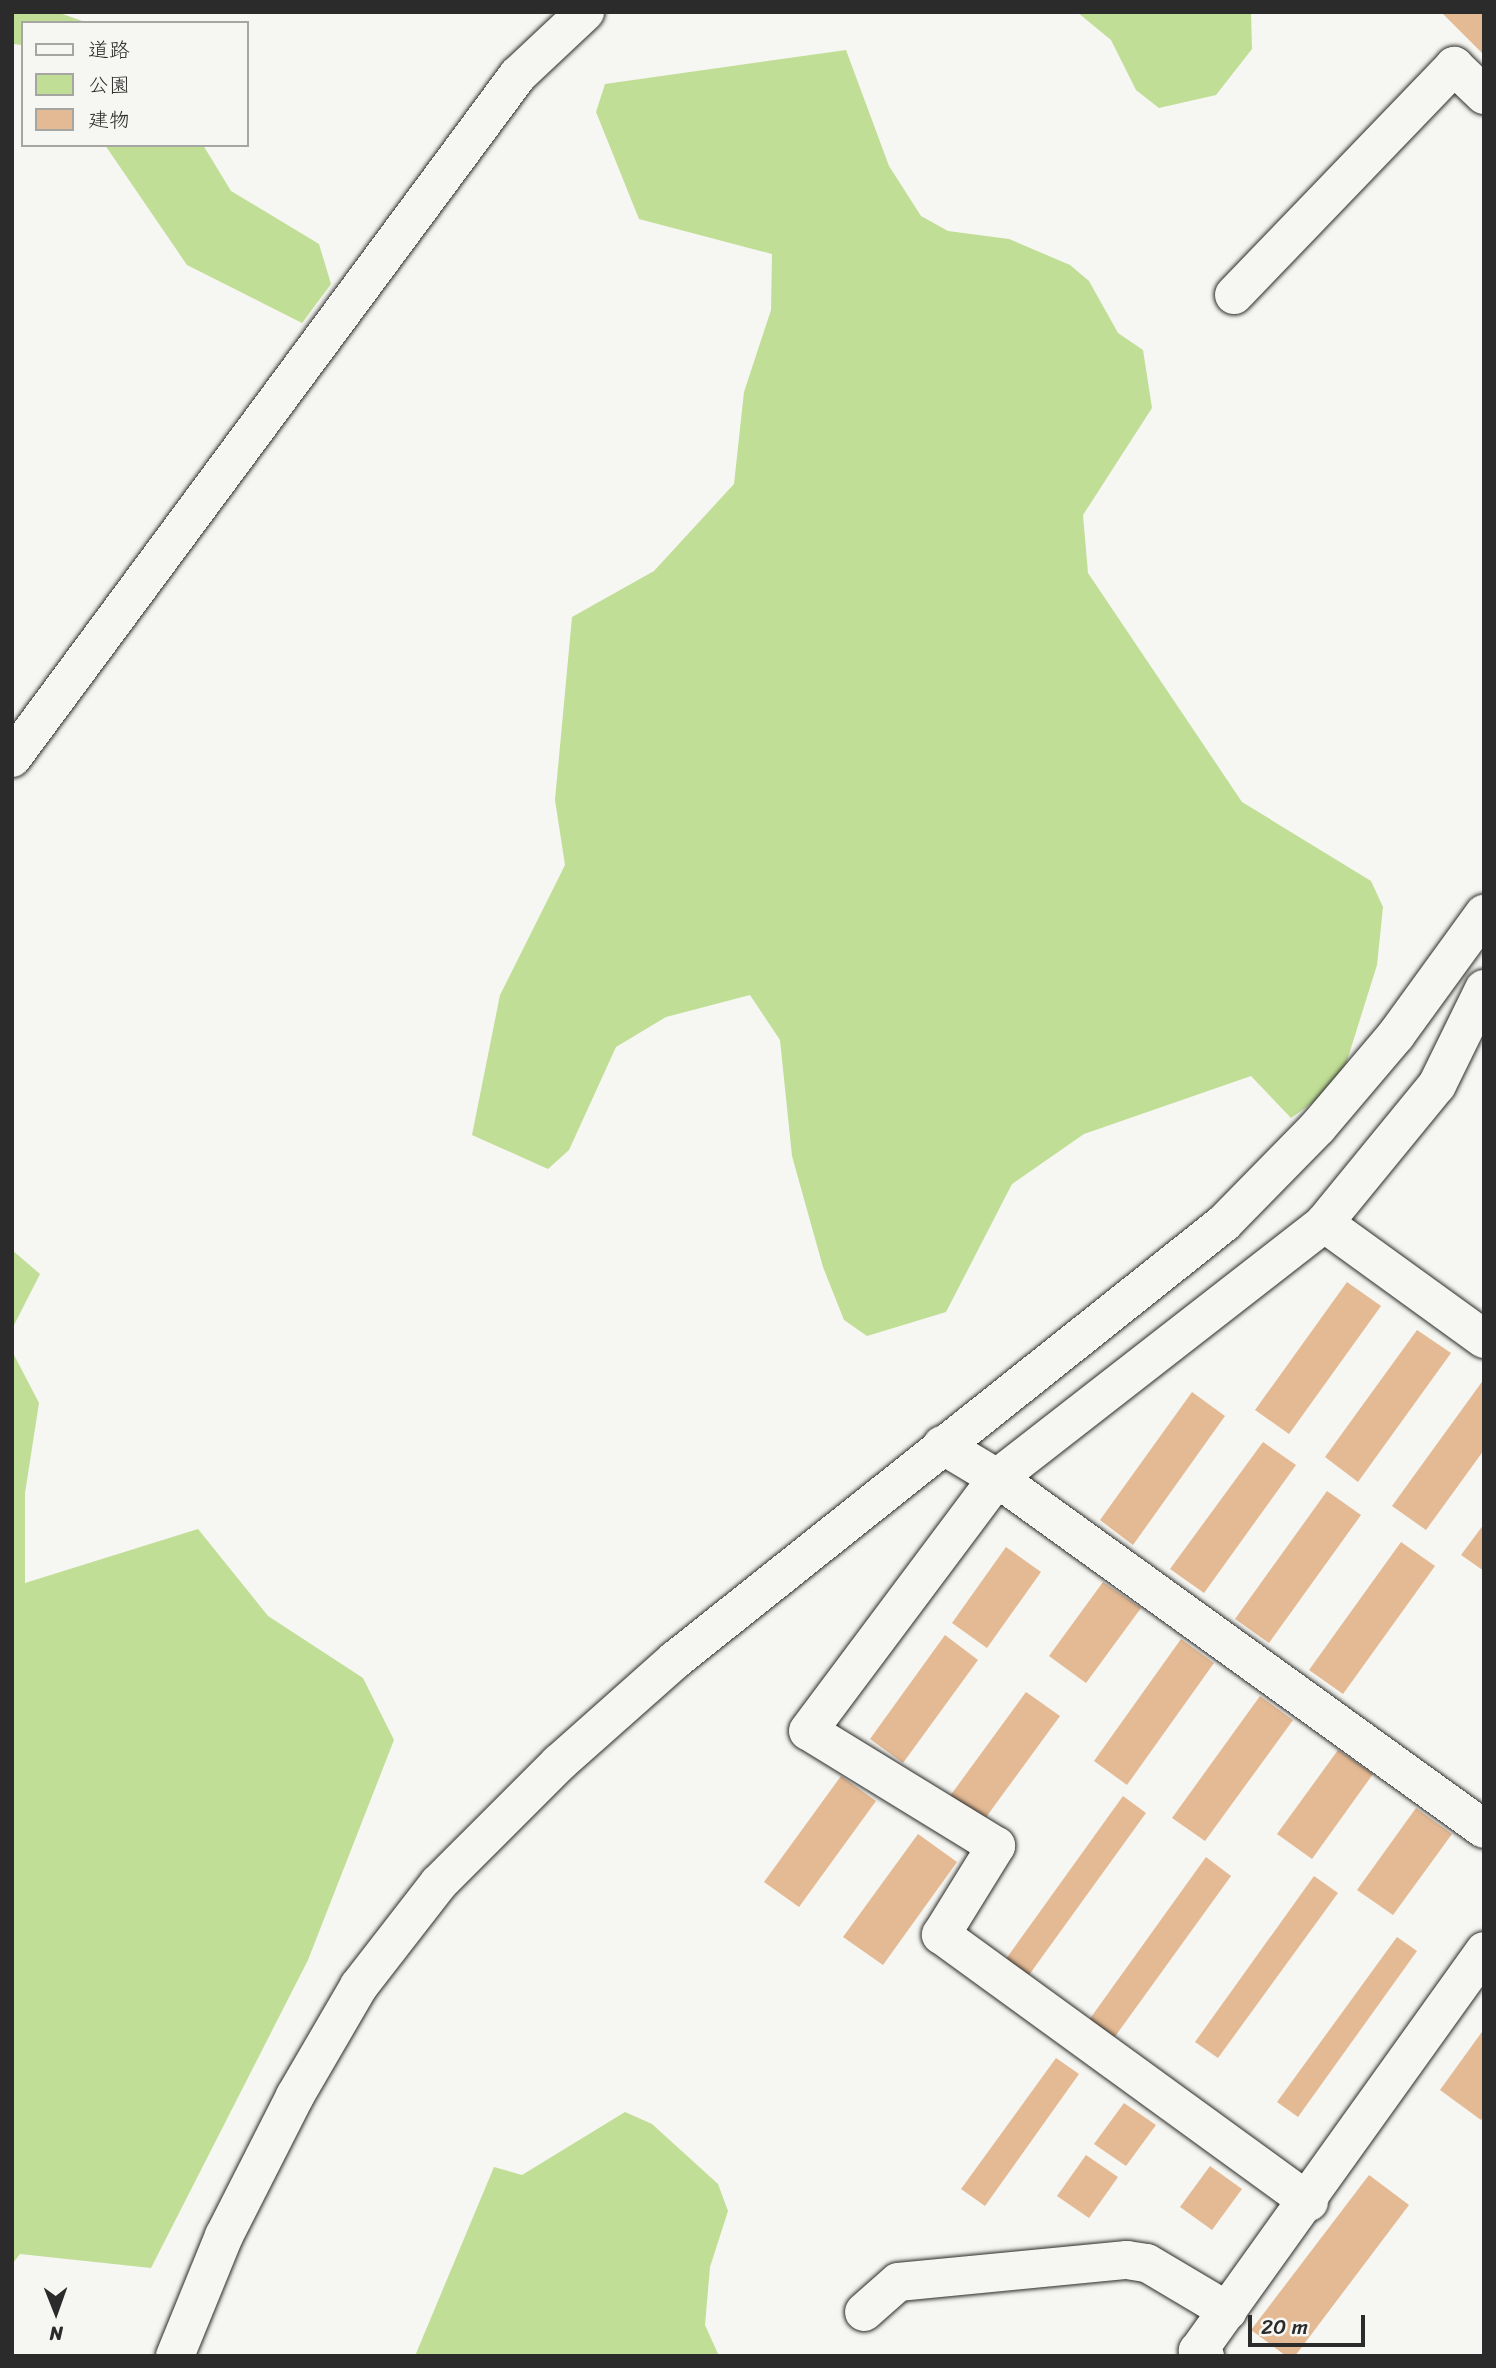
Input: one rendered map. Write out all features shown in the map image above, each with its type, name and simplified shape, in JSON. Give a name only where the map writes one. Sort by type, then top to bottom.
[{"type":"street","points":[[12,758],[518,75],[585,12]]},
{"type":"street","points":[[1234,295],[1454,66],[1484,95]]},
{"type":"street","points":[[175,2356],[223,2236],[295,2096],[359,1986],[439,1883],[559,1763],[675,1660],[1224,1223],[1318,1127],[1396,1035],[1484,914]]},
{"type":"street","points":[[1309,2202],[942,1935],[996,1846],[808,1731],[997,1478],[1324,1223],[1437,1085],[1484,989]]},
{"type":"street","points":[[1324,1223],[1484,1339]]},
{"type":"street","points":[[942,1445],[997,1478],[1484,1829]]},
{"type":"street","points":[[1205,2356],[1198,2351],[1309,2202],[1484,1951]]},
{"type":"street","points":[[864,2312],[898,2282],[1127,2260],[1147,2263],[1228,2311]]},
{"type":"green space","points":[[12,12],[57,12],[82,21],[21,21],[21,45],[12,44]]},
{"type":"green space","points":[[1077,12],[1251,12],[1252,49],[1216,95],[1159,108],[1136,90],[1111,40]]},
{"type":"green space","points":[[846,50],[889,166],[921,216],[948,231],[1009,239],[1070,265],[1089,281],[1118,333],[1143,350],[1152,408],[1083,515],[1088,573],[1242,802],[1371,881],[1383,907],[1377,965],[1340,1083],[1291,1118],[1251,1076],[1084,1134],[1012,1184],[946,1312],[867,1336],[844,1320],[823,1267],[792,1156],[780,1040],[750,995],[666,1017],[616,1047],[569,1150],[548,1169],[472,1135],[500,995],[565,865],[555,800],[572,617],[654,571],[734,484],[744,392],[771,310],[772,254],[639,219],[596,112],[605,84]]},
{"type":"green space","points":[[106,147],[204,147],[231,191],[319,244],[331,284],[302,323],[187,265]]},
{"type":"green space","points":[[12,1250],[40,1274],[12,1329]]},
{"type":"green space","points":[[12,1351],[39,1403],[25,1493],[25,1583],[198,1529],[268,1616],[363,1678],[394,1740],[308,1960],[151,2268],[20,2254],[12,2264]]},
{"type":"green space","points":[[625,2112],[652,2124],[718,2184],[728,2211],[710,2267],[705,2325],[719,2356],[415,2356],[494,2167],[522,2175]]},
{"type":"building","points":[[1441,12],[1484,12],[1484,55]]},
{"type":"building","points":[[1347,1282],[1381,1306],[1289,1434],[1255,1410]]},
{"type":"building","points":[[1417,1330],[1451,1353],[1358,1482],[1325,1457]]},
{"type":"building","points":[[1484,1379],[1484,1450],[1426,1530],[1392,1506]]},
{"type":"building","points":[[1192,1392],[1225,1416],[1133,1545],[1100,1520]]},
{"type":"building","points":[[1263,1442],[1296,1465],[1204,1593],[1170,1569]]},
{"type":"building","points":[[1327,1491],[1361,1515],[1269,1643],[1235,1619]]},
{"type":"building","points":[[1484,1524],[1484,1571],[1461,1555]]},
{"type":"building","points":[[1401,1542],[1435,1566],[1343,1694],[1309,1670]]},
{"type":"building","points":[[1006,1547],[1041,1572],[987,1648],[952,1623]]},
{"type":"building","points":[[1103,1582],[1141,1608],[1086,1683],[1049,1656]]},
{"type":"building","points":[[945,1635],[978,1660],[903,1763],[870,1739]]},
{"type":"building","points":[[1181,1639],[1214,1663],[1127,1785],[1094,1761]]},
{"type":"building","points":[[1026,1692],[1060,1716],[984,1820],[950,1796]]},
{"type":"building","points":[[1260,1696],[1293,1720],[1205,1841],[1172,1818]]},
{"type":"building","points":[[1338,1750],[1373,1774],[1312,1859],[1277,1834]]},
{"type":"building","points":[[841,1776],[876,1801],[799,1907],[764,1882]]},
{"type":"building","points":[[1123,1796],[1146,1813],[1029,1975],[1006,1959]]},
{"type":"building","points":[[1416,1808],[1452,1834],[1393,1915],[1357,1890]]},
{"type":"building","points":[[918,1834],[957,1862],[883,1965],[843,1937]]},
{"type":"building","points":[[1206,1857],[1231,1876],[1114,2038],[1089,2020]]},
{"type":"building","points":[[1314,1876],[1338,1893],[1218,2058],[1195,2042]]},
{"type":"building","points":[[1397,1937],[1417,1951],[1298,2117],[1277,2102]]},
{"type":"building","points":[[1484,2029],[1484,2115],[1481,2120],[1440,2090]]},
{"type":"building","points":[[1056,2058],[1079,2074],[985,2206],[961,2189]]},
{"type":"building","points":[[1124,2103],[1156,2125],[1126,2166],[1094,2144]]},
{"type":"building","points":[[1086,2155],[1118,2177],[1089,2218],[1057,2196]]},
{"type":"building","points":[[1210,2166],[1242,2189],[1212,2230],[1180,2207]]},
{"type":"building","points":[[1369,2175],[1409,2205],[1295,2356],[1286,2356],[1251,2330]]}]
